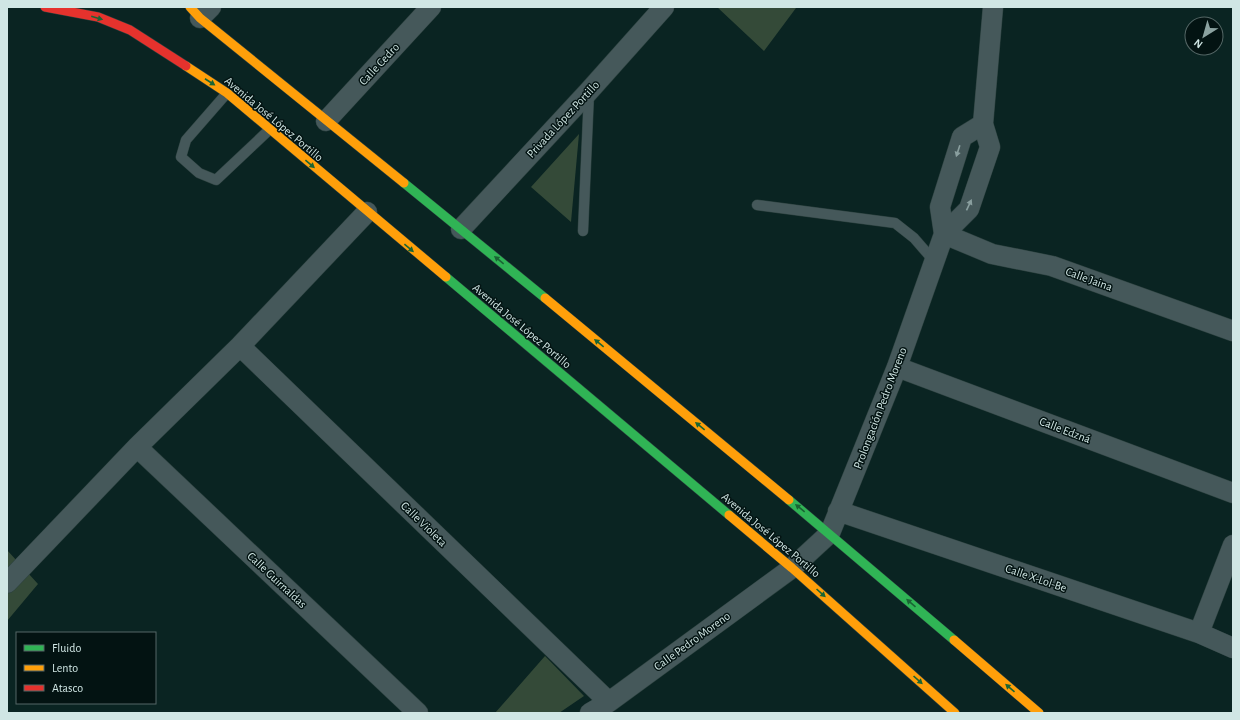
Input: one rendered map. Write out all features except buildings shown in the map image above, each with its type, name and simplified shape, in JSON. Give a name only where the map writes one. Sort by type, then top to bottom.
[{"type":"main road","name":"Avenida José López Portillo","points":[[45,7],[98,18],[130,30],[227,93],[269,130],[792,568],[955,713]]},
{"type":"main road","points":[[200,11],[326,121],[461,229],[830,533],[1039,713]]},
{"type":"street","name":"Calle Cedro","points":[[326,121],[431,7]]},
{"type":"street","name":"Privada López Portillo","points":[[461,229],[590,91],[664,7]]},
{"type":"street","name":"Prolongación Pedro Moreno","points":[[792,568],[830,533],[897,367],[944,234],[969,209],[990,147],[983,124],[993,7]]},
{"type":"street","name":"Prolongación Pedro Moreno","points":[[944,234],[940,207],[962,137],[983,124]]},
{"type":"street","points":[[7,583],[137,447],[240,346],[367,212]]},
{"type":"street","name":"Calle Jaina","points":[[944,234],[992,254],[1052,266],[1233,331]]},
{"type":"street","name":"Calle Violeta","points":[[240,346],[609,702]]},
{"type":"street","name":"Calle Edzná","points":[[897,367],[1233,493]]},
{"type":"street","name":"Calle Guirnaldas","points":[[137,447],[418,713]]},
{"type":"street","name":"Calle X-Lol-Be","points":[[838,511],[1199,633],[1233,648]]},
{"type":"street","points":[[1199,633],[1233,545]]},
{"type":"street","name":"Calle Pedro Moreno","points":[[590,713],[609,702],[792,568]]},
{"type":"lane","points":[[583,231],[590,91]]},
{"type":"lane","points":[[227,93],[186,140],[181,157],[199,173],[216,180],[269,130]]},
{"type":"lane","points":[[757,204],[895,223],[914,238],[934,261]]},
{"type":"green space","points":[[717,7],[796,7],[796,8],[764,51]]},
{"type":"green space","points":[[579,134],[571,222],[531,187]]},
{"type":"green space","points":[[7,550],[38,584],[7,621]]},
{"type":"green space","points":[[545,656],[584,696],[559,713],[495,713]]},
{"type":"traffic: fast","points":[[404,183],[545,298]]},
{"type":"traffic: fast","points":[[446,277],[729,515]]},
{"type":"traffic: fast","points":[[789,500],[954,640]]},
{"type":"traffic: slow","points":[[190,7],[200,18],[404,183]]},
{"type":"traffic: slow","points":[[186,66],[227,93],[446,277]]},
{"type":"traffic: slow","points":[[545,298],[789,500]]},
{"type":"traffic: slow","points":[[729,515],[792,568],[955,713]]},
{"type":"traffic: slow","points":[[954,640],[1039,713]]},
{"type":"traffic: jam","points":[[45,7],[98,17],[130,30],[186,66]]}]
